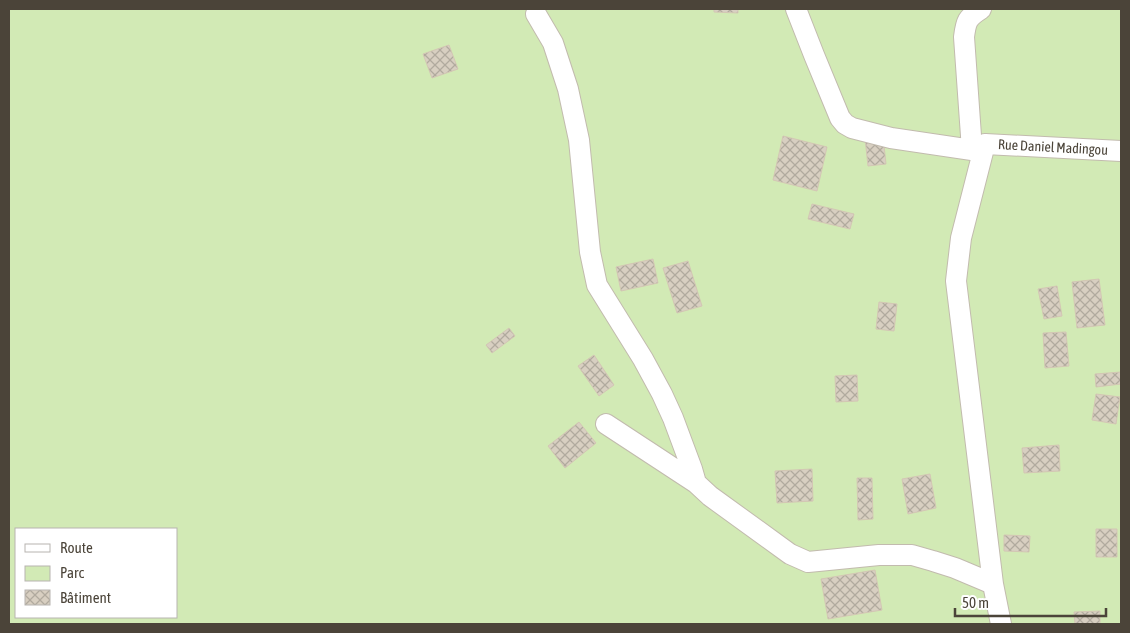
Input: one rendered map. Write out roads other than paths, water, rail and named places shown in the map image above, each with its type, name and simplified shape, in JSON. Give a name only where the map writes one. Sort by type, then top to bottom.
[{"type":"street","name":"Rue Daniel Madingou","points":[[796,9],[840,118],[852,128],[891,138],[978,147],[1121,151]]},
{"type":"street","points":[[981,9],[972,15],[966,24],[964,37],[978,147],[961,238],[956,281],[993,584],[1001,624]]},
{"type":"street","points":[[536,14],[553,43],[568,89],[579,140],[590,252],[597,286],[643,359],[662,394],[673,418],[696,483]]},
{"type":"street","points":[[606,424],[696,483],[710,496],[790,554],[808,562],[878,555],[912,555],[956,568],[993,584]]}]
